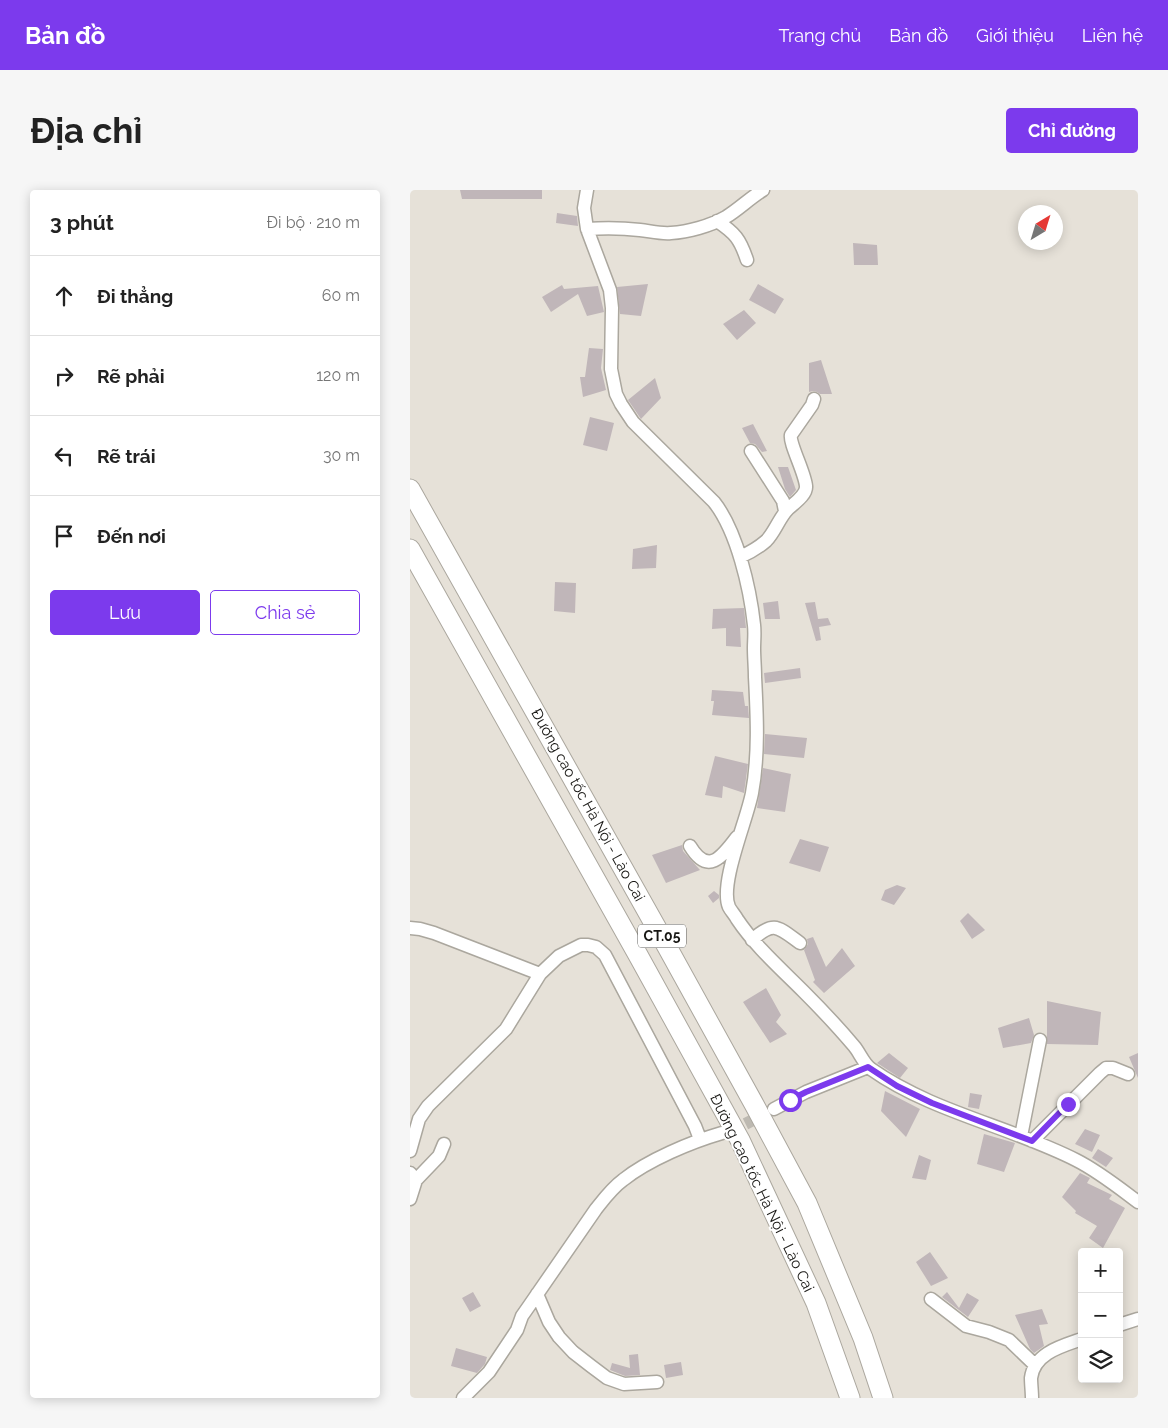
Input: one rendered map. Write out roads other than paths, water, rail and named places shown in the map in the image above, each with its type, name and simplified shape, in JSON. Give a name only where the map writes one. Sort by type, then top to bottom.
[{"type":"highway","name":"Đường cao tốc Hà Nội - Lào Cai","points":[[410,488],[661,934],[807,1203],[864,1338],[883,1398]]},
{"type":"highway","name":"Đường cao tốc Hà Nội - Lào Cai","points":[[410,550],[740,1140],[816,1303],[850,1398]]},
{"type":"street","points":[[587,190],[584,208],[586,229],[610,290],[612,308],[612,369],[616,394],[620,404],[633,422],[717,506],[725,517],[740,557],[747,585],[754,627],[757,717],[755,776],[752,796],[730,872],[726,894],[729,906],[752,940],[827,1015],[856,1049],[868,1067],[897,1086],[932,1103],[1076,1160],[1094,1170],[1138,1202]]},
{"type":"street","points":[[586,229],[645,225],[660,233],[686,231],[725,218],[763,190]]},
{"type":"street","points":[[717,221],[733,233],[741,242],[747,260]]},
{"type":"street","points":[[740,557],[752,552],[765,542],[785,512],[806,489],[798,458],[790,438],[814,399]]},
{"type":"street","points":[[750,451],[783,501],[785,512]]},
{"type":"street","points":[[690,846],[699,859],[717,860],[725,853],[741,831]]},
{"type":"street","points":[[752,940],[762,931],[776,927],[800,943]]},
{"type":"street","points":[[410,928],[434,933],[540,974]]},
{"type":"street","points":[[410,1151],[413,1128],[428,1106],[506,1029],[540,974],[560,956],[581,944],[596,947],[605,955],[695,1126],[700,1140]]},
{"type":"street","points":[[1026,1139],[1040,1040]]},
{"type":"street","points":[[774,1110],[806,1092],[868,1067]]},
{"type":"street","points":[[1026,1139],[1106,1068],[1113,1068],[1128,1074]]},
{"type":"street","points":[[463,1398],[489,1372],[537,1294],[596,1209],[622,1180],[660,1158],[700,1140],[722,1133]]},
{"type":"street","points":[[410,1199],[413,1177],[439,1156],[444,1144]]},
{"type":"street","points":[[537,1294],[549,1322],[559,1337],[573,1352],[591,1366],[608,1378],[624,1384],[657,1382]]},
{"type":"street","points":[[931,1300],[966,1326],[1009,1340],[1035,1365]]},
{"type":"street","points":[[1123,1324],[1138,1319]]},
{"type":"street","points":[[1032,1398],[1031,1378],[1035,1365],[1050,1352],[1078,1341]]},
{"type":"tunnel","points":[[729,1131],[767,1113]]}]
